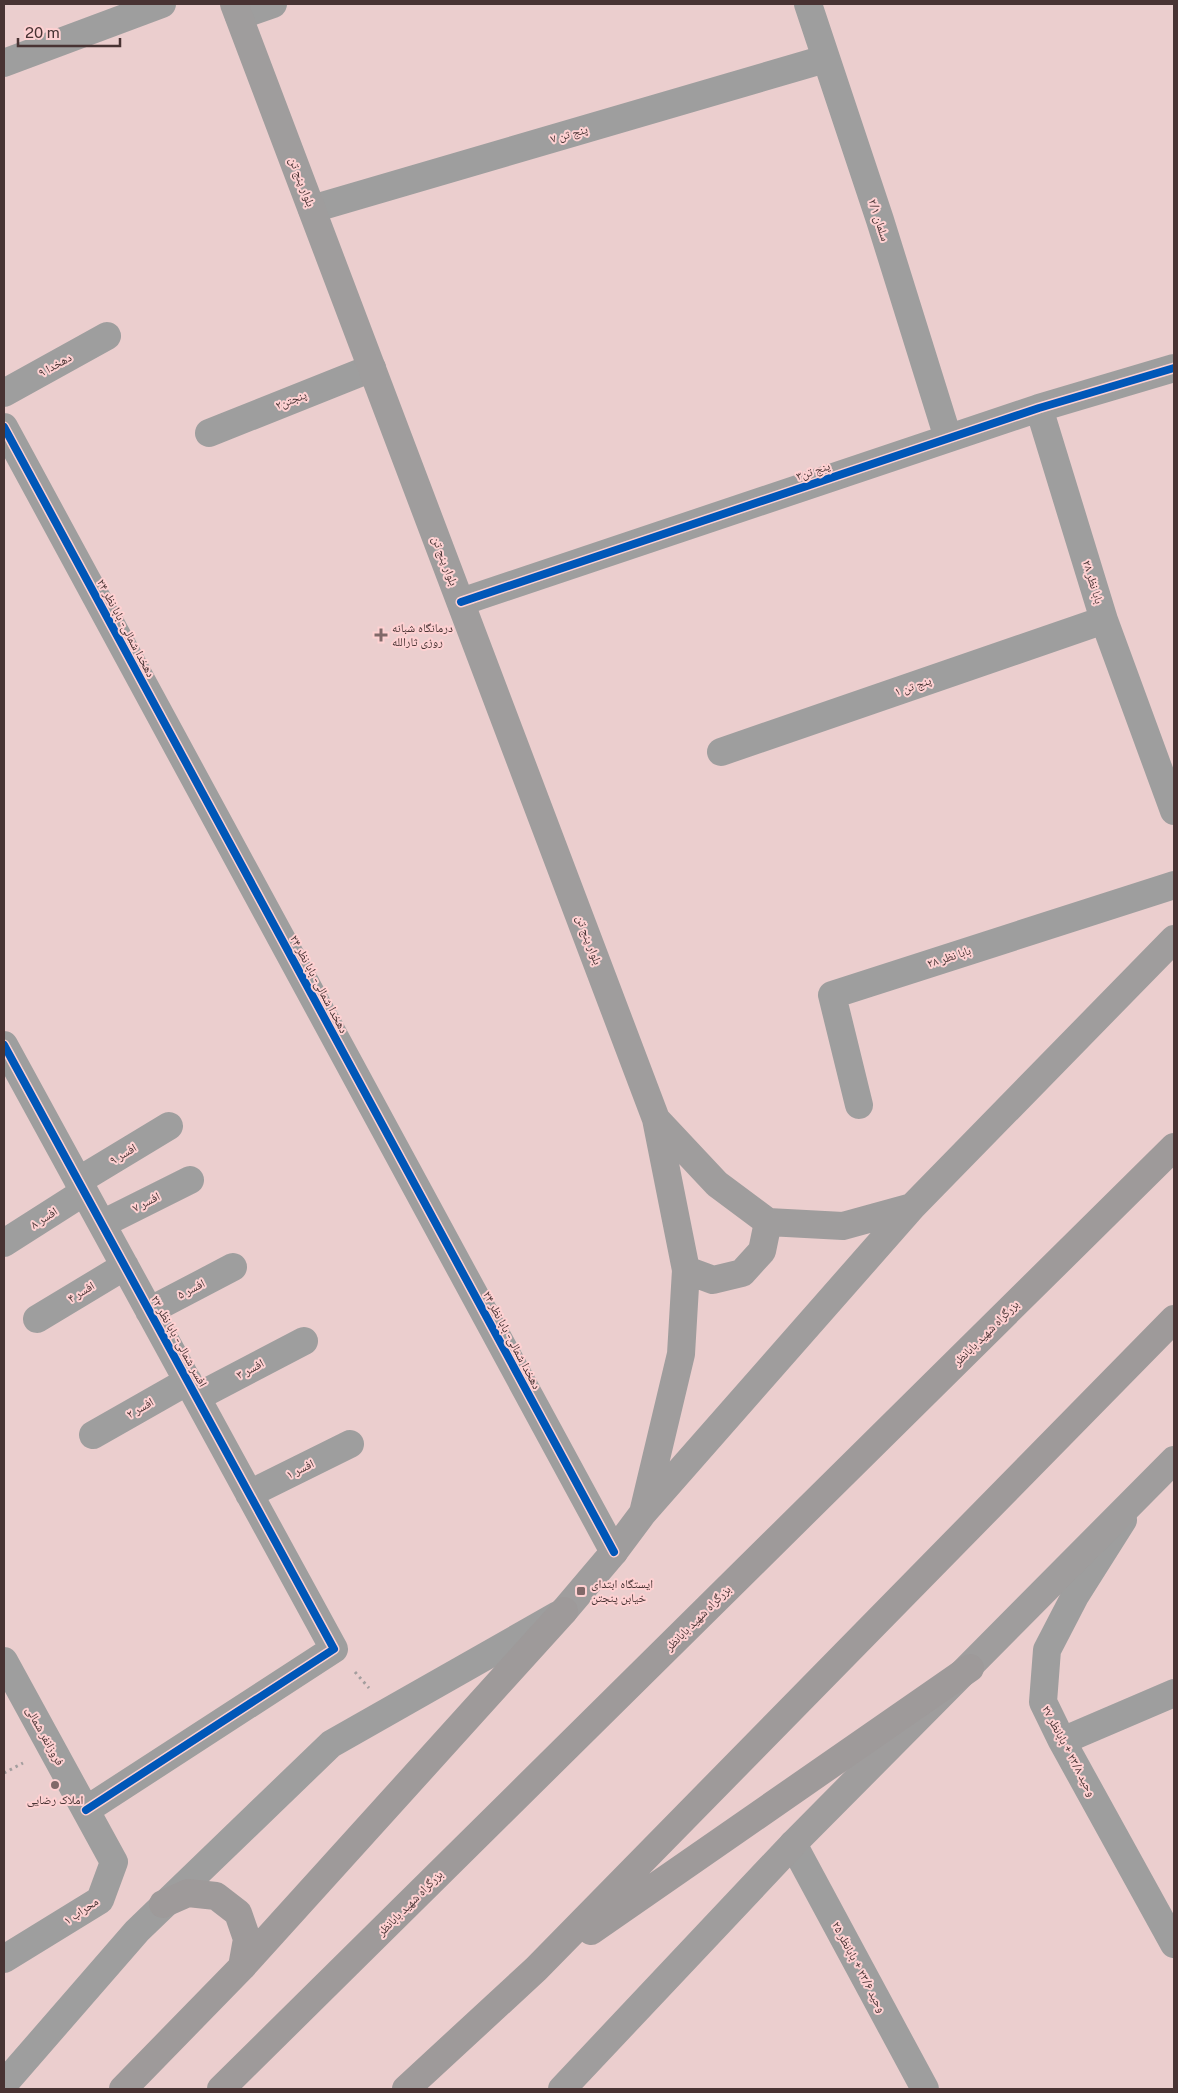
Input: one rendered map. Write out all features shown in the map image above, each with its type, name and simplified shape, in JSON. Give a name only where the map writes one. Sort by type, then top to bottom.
[{"type":"highway","name":"بزرگراه شهید بابانظر","points":[[221,2089],[1174,1147]]},
{"type":"highway","points":[[406,2089],[536,1969],[1174,1319]]},
{"type":"highway","points":[[123,2089],[242,1967],[564,1611]]},
{"type":"highway","points":[[536,1969],[970,1668]]},
{"type":"highway","points":[[163,1904],[188,1892],[216,1896],[238,1913],[247,1939],[242,1967]]},
{"type":"main road","name":"بلوار پنج تن","points":[[237,10],[656,1118]]},
{"type":"main road","points":[[564,1611],[614,1552],[643,1513],[912,1207],[1171,943]]},
{"type":"main road","points":[[643,1513],[681,1354],[686,1270],[656,1118]]},
{"type":"main road","points":[[656,1118],[717,1184],[768,1222],[843,1226],[912,1207]]},
{"type":"main road","points":[[686,1270],[714,1280],[742,1272],[762,1251],[768,1222]]},
{"type":"main road","points":[[566,2088],[793,1844],[970,1668],[1174,1460]]},
{"type":"street","points":[[4,62],[162,4]]},
{"type":"street","points":[[237,10],[273,4]]},
{"type":"street","name":"سلمان ۲/۱","points":[[808,4],[880,220],[948,438]]},
{"type":"street","name":"پنج تن ۷","points":[[312,209],[825,59]]},
{"type":"street","name":"دهخدا ۹","points":[[4,393],[107,336]]},
{"type":"street","name":"پنجتن۲","points":[[209,433],[372,368]]},
{"type":"street","name":"پنج تن۳","points":[[461,602],[1039,408],[1174,368]]},
{"type":"street","name":"بابا نظر ۲۸","points":[[1039,408],[1104,620],[1174,811]]},
{"type":"street","name":"دهخدا شمالی - بابا نظر ۲۴","points":[[4,427],[614,1552]]},
{"type":"street","name":"پنج تن ۱","points":[[721,752],[1104,620]]},
{"type":"street","name":"بابا نظر ۲۸","points":[[859,1105],[832,995],[1174,885]]},
{"type":"street","name":"افسر شمالی - بابا نظر ۲۲","points":[[4,1045],[334,1649]]},
{"type":"street","name":"افسر ۹","points":[[81,1186],[169,1126]]},
{"type":"street","name":"افسر ۷","points":[[102,1224],[190,1180]]},
{"type":"street","name":"افسر ۸","points":[[4,1244],[81,1186]]},
{"type":"street","name":"افسر ۴","points":[[37,1319],[125,1266]]},
{"type":"street","name":"افسر ۵","points":[[149,1311],[233,1268]]},
{"type":"street","name":"افسر ۳","points":[[192,1389],[304,1341]]},
{"type":"street","name":"افسر ۲","points":[[93,1435],[192,1389]]},
{"type":"street","name":"افسر ۱","points":[[249,1494],[350,1444]]},
{"type":"street","name":"وحید ۲۳/۸ + بابانظر ۲۷","points":[[1134,1502],[1075,1596],[1047,1650],[1043,1702],[1062,1741],[1174,1944]]},
{"type":"street","points":[[4,2084],[137,1931],[331,1744],[564,1611]]},
{"type":"street","points":[[86,1810],[334,1649]]},
{"type":"street","name":"فروزانفر شمالی","points":[[4,1661],[86,1810]]},
{"type":"street","points":[[1062,1741],[1174,1693]]},
{"type":"street","name":"محراب ۱","points":[[4,1959],[100,1900],[114,1862],[86,1810]]},
{"type":"street","name":"وحید ۲۳/۶ + بابانظر ۲۵","points":[[793,1844],[925,2089]]},
{"type":"path","points":[[334,1649],[389,1711]]},
{"type":"cycle path","points":[[461,602],[1039,408],[1174,368]]},
{"type":"cycle path","points":[[4,427],[614,1552]]},
{"type":"cycle path","points":[[4,1045],[334,1649],[86,1810]]},
{"type":"place","name":"درمانگاه شبانه روزی ثارالله","points":[[381,635]]},
{"type":"place","name":"ایستگاه ابتدای خیابن پنجتن","points":[[581,1591]]},
{"type":"place","name":"املاک رضایی","points":[[55,1785]]}]
